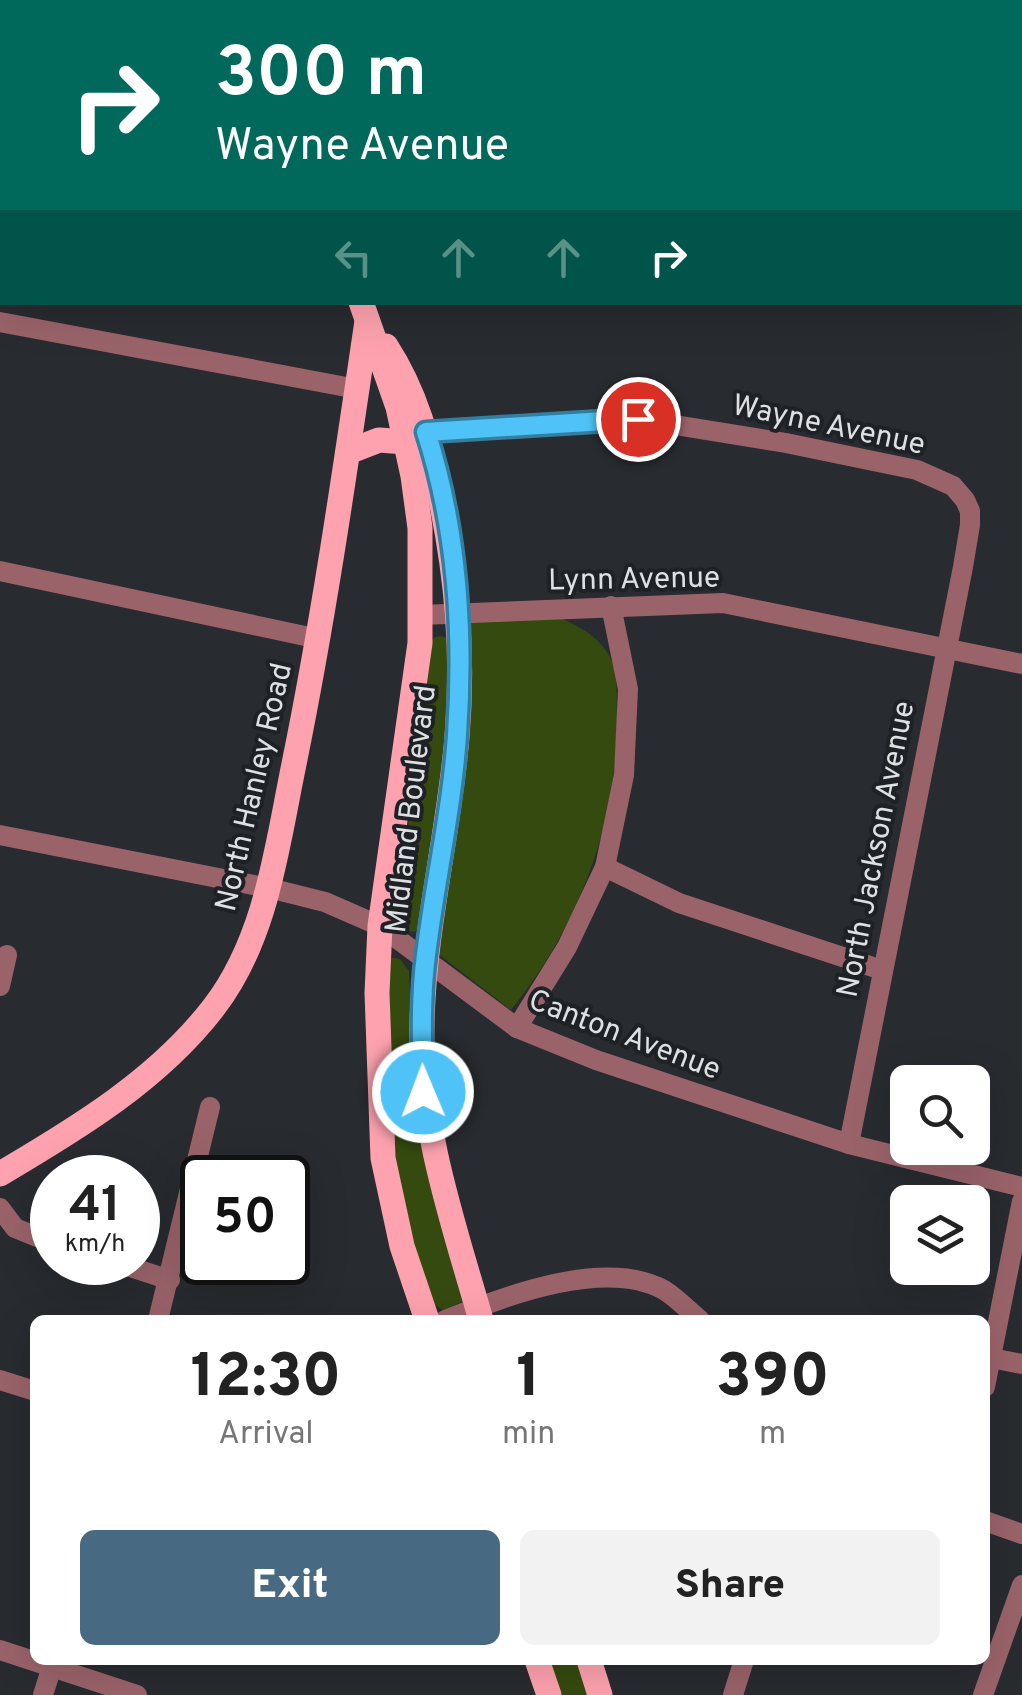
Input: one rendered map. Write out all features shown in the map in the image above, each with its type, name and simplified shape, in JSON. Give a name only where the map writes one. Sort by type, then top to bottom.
[{"type":"main road","name":"North Hanley Road","points":[[0,1174],[108,1106],[174,1053],[216,1004],[245,956],[269,888],[319,640],[366,307]]},
{"type":"main road","name":"Midland Boulevard","points":[[366,307],[398,408],[415,437],[447,527],[460,612],[457,736],[425,957],[423,1092],[479,1314]]},
{"type":"main road","name":"Midland Boulevard","points":[[415,437],[421,615],[413,702],[380,926],[377,992],[383,1158],[402,1246],[425,1315]]},
{"type":"main road","points":[[348,452],[379,440],[415,437]]},
{"type":"main road","points":[[540,1665],[549,1695]]},
{"type":"main road","points":[[591,1665],[600,1695]]},
{"type":"street","points":[[0,322],[357,390]]},
{"type":"street","name":"Wayne Avenue","points":[[415,437],[638,419],[786,443],[917,470],[953,486],[970,511],[963,567]]},
{"type":"street","name":"North Jackson Avenue","points":[[848,1144],[963,567]]},
{"type":"street","points":[[0,571],[319,640]]},
{"type":"street","name":"Lynn Avenue","points":[[421,615],[723,604],[1022,664]]},
{"type":"street","points":[[516,1028],[566,946],[604,866],[624,776],[628,689],[611,606]]},
{"type":"street","name":"Canton Avenue","points":[[0,835],[325,902],[380,926],[516,1028],[596,1060],[848,1144],[1022,1187]]},
{"type":"street","points":[[604,866],[679,903],[882,970]]},
{"type":"street","points":[[0,986],[7,955]]},
{"type":"street","points":[[160,1315],[210,1107]]},
{"type":"street","points":[[990,1363],[1022,1201]]},
{"type":"street","points":[[0,1208],[15,1228],[30,1234]]},
{"type":"street","points":[[479,1314],[575,1280],[618,1276],[664,1291],[694,1315]]},
{"type":"street","points":[[160,1277],[170,1280]]},
{"type":"street","points":[[991,1358],[1022,1364]]},
{"type":"street","points":[[0,1380],[30,1389]]},
{"type":"street","points":[[990,1524],[1022,1534]]},
{"type":"street","points":[[984,1695],[1022,1585]]},
{"type":"street","points":[[0,1650],[30,1657]]},
{"type":"street","points":[[44,1695],[53,1665]]},
{"type":"street","points":[[59,1665],[137,1695]]},
{"type":"street","points":[[733,1695],[742,1665]]},
{"type":"green space","points":[[556,616],[594,637],[610,657],[616,687],[615,758],[601,836],[574,910],[535,979],[511,1010],[433,950],[468,621]]},
{"type":"green space","points":[[441,636],[447,638],[452,701],[419,925],[411,932],[396,919],[430,642]]},
{"type":"green space","points":[[388,957],[400,959],[409,971],[415,1112],[464,1301],[443,1310],[433,1304],[394,1159]]},
{"type":"green space","points":[[548,1665],[583,1665],[592,1695],[558,1695]]},
{"type":"route","points":[[423,1092],[425,957],[449,807],[460,666],[460,612],[447,527],[426,432],[638,419]]}]
